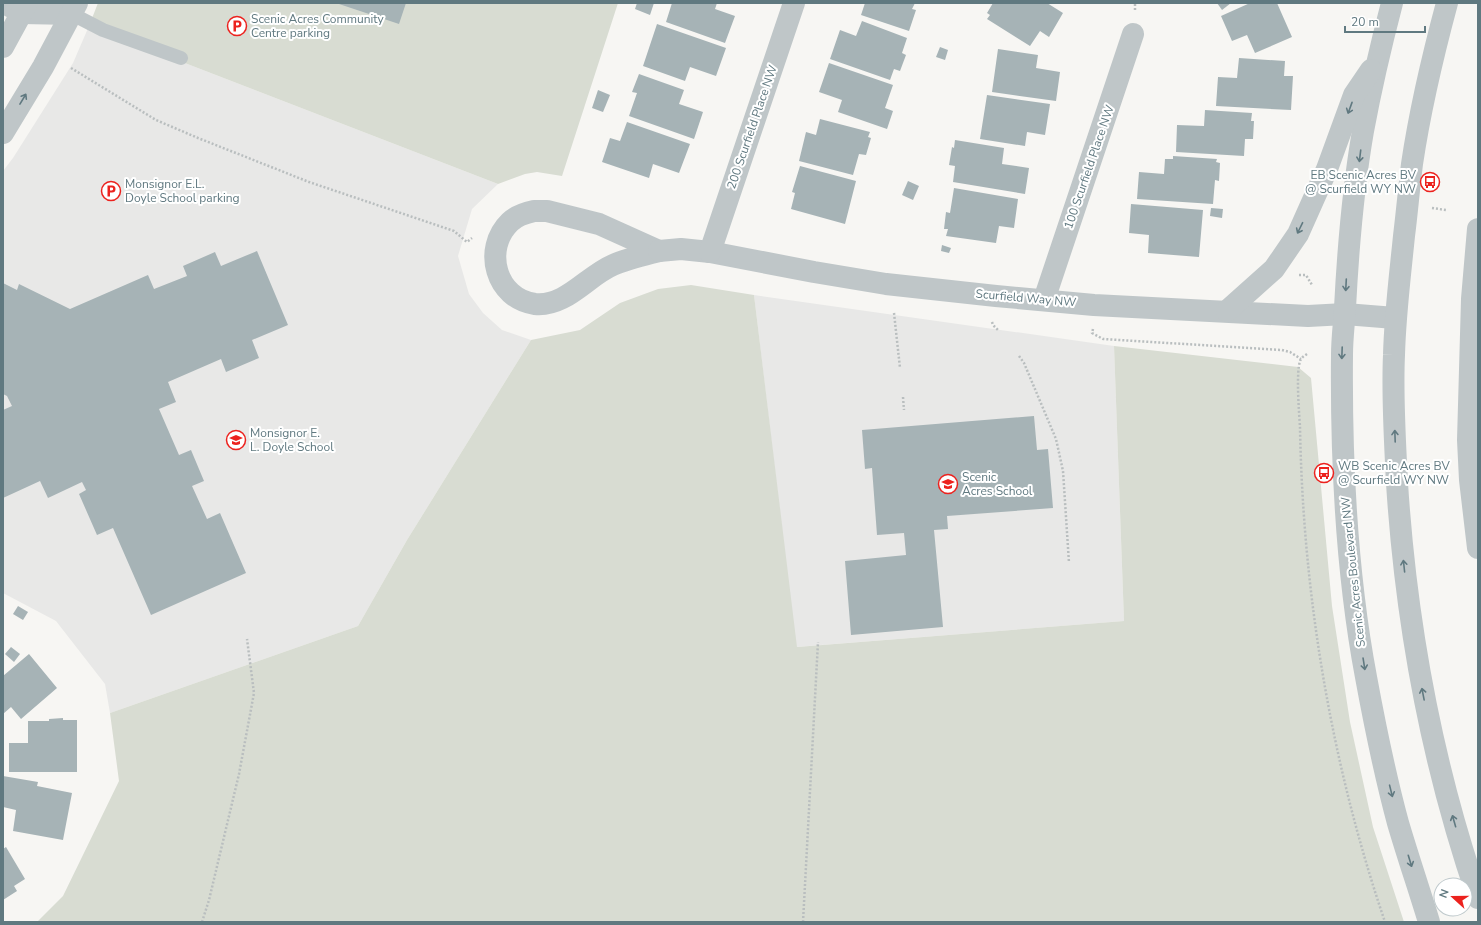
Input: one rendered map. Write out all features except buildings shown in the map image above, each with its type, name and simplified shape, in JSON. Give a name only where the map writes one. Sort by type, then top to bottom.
[{"type":"street","name":"200 Scurfield Place NW","points":[[710,252],[794,3]]},
{"type":"street","name":"Scenic Acres Boulevard NW","points":[[1392,3],[1377,62],[1363,133],[1353,207],[1342,354],[1342,439],[1345,506],[1352,586],[1361,646],[1380,749],[1398,824],[1429,922]]},
{"type":"street","points":[[1447,3],[1433,56],[1413,162],[1395,318],[1393,374],[1398,497],[1407,594],[1416,656],[1444,788],[1464,858],[1478,898]]},
{"type":"street","points":[[3,47],[18,6],[71,7],[43,67],[3,133]]},
{"type":"street","name":"100 Scurfield Place NW","points":[[1044,300],[1133,34]]},
{"type":"street","points":[[1227,311],[1274,268],[1298,234],[1327,169],[1354,95],[1377,62]]},
{"type":"street","name":"Scurfield Way NW","points":[[660,251],[599,224],[547,211],[534,211],[522,214],[511,221],[502,231],[494,253],[494,262],[497,272],[506,289],[524,301],[536,304],[548,304],[559,300],[613,265],[660,251],[681,249],[710,252],[886,284],[996,296],[1094,305],[1308,316],[1345,314],[1395,318]]},
{"type":"street","points":[[1478,229],[1472,298],[1468,440],[1470,480],[1478,548]]},
{"type":"lane","points":[[71,7],[103,30],[181,58]]},
{"type":"path","points":[[65,65],[156,120],[240,156],[309,182],[454,231],[467,242],[472,238]]},
{"type":"path","points":[[1427,207],[1446,210]]},
{"type":"path","points":[[894,313],[900,368]]},
{"type":"path","points":[[992,322],[998,330]]},
{"type":"path","points":[[1093,324],[1092,333],[1103,339],[1282,350],[1290,352],[1301,359]]},
{"type":"path","points":[[1306,354],[1301,359],[1299,380],[1300,452],[1308,567],[1324,681],[1333,731],[1346,790],[1385,922]]},
{"type":"path","points":[[1019,356],[1024,363],[1056,439],[1063,471],[1069,563]]},
{"type":"path","points":[[903,398],[904,410]]},
{"type":"path","points":[[202,922],[209,900],[239,774],[254,693],[247,639]]},
{"type":"path","points":[[803,922],[818,642]]},
{"type":"shaded area","points":[[98,3],[618,3],[562,176],[537,172],[525,174],[498,184],[89,26]]},
{"type":"shaded area","name":"Monsignor E. L. Doyle School","points":[[89,26],[498,184],[472,209],[458,256],[469,294],[483,313],[502,330],[531,340],[407,540],[358,626],[110,713],[105,684],[56,621],[3,593],[3,171],[13,158],[73,63]]},
{"type":"shaded area","points":[[691,285],[754,295],[797,647],[1124,621],[1114,346],[1298,367],[1311,378],[1332,606],[1350,722],[1373,827],[1404,922],[37,922],[63,896],[119,781],[110,713],[358,626],[407,540],[531,340],[580,330],[620,303],[658,289]]},
{"type":"shaded area","name":"Scenic Acres School","points":[[754,295],[1114,346],[1124,621],[796,647]]},
{"type":"place","name":"Scenic Acres Community Centre parking","points":[[237,26]]},
{"type":"place","name":"EB Scenic Acres BV @ Scurfield WY NW","points":[[1430,182]]},
{"type":"place","name":"Monsignor E.L. Doyle School parking","points":[[111,191]]},
{"type":"place","name":"Monsignor E. L. Doyle School","points":[[236,440]]},
{"type":"place","name":"WB Scenic Acres BV @ Scurfield WY NW","points":[[1324,473]]},
{"type":"place","name":"Scenic Acres School","points":[[948,484]]}]
